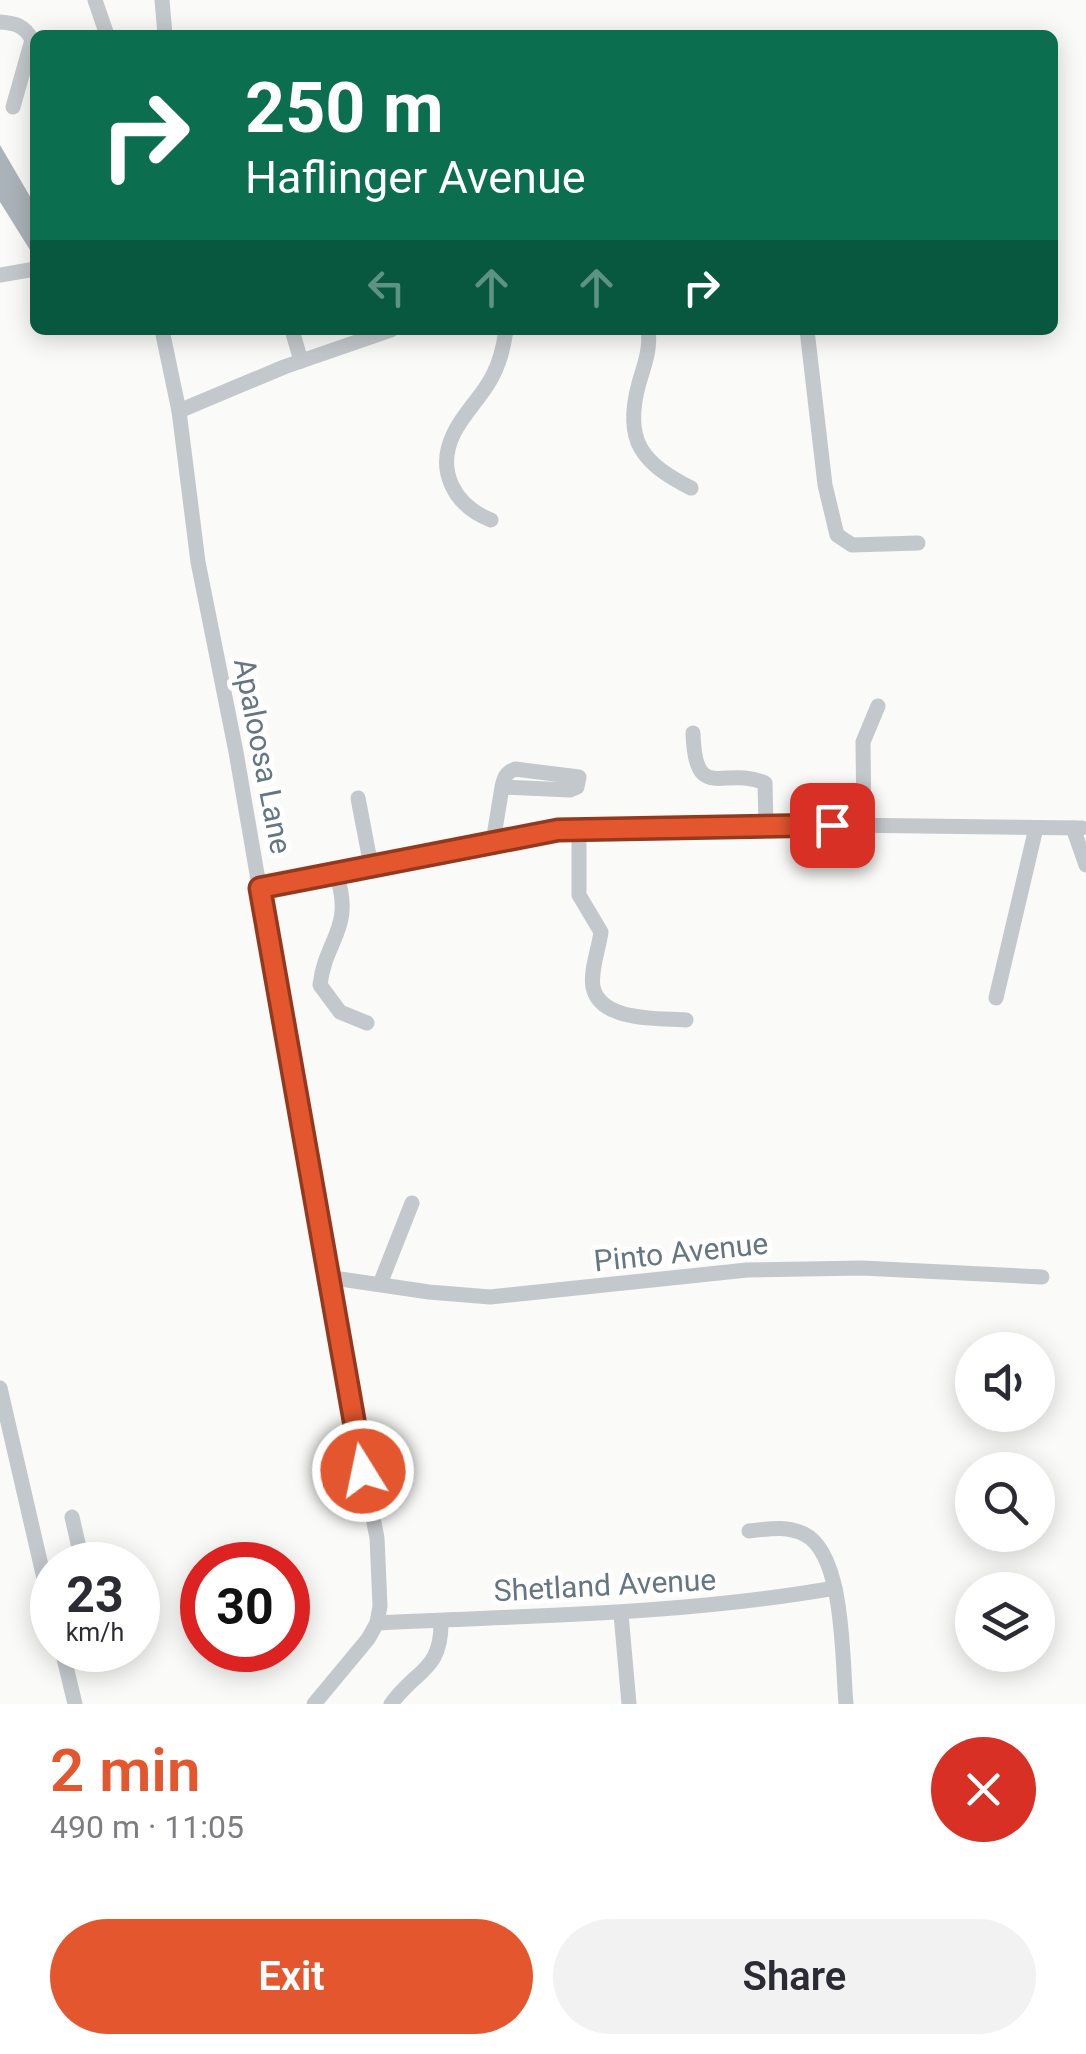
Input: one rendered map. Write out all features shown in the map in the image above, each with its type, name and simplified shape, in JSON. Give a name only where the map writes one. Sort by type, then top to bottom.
[{"type":"street","points":[[95,0],[106,30]]},
{"type":"street","points":[[162,0],[165,30]]},
{"type":"street","points":[[0,22],[13,23],[30,37]]},
{"type":"street","points":[[13,107],[30,47]]},
{"type":"street","points":[[0,275],[30,270]]},
{"type":"street","name":"Apaloosa Lane","points":[[163,335],[178,411],[198,562],[377,1538],[380,1606],[376,1623]]},
{"type":"street","points":[[293,335],[300,362]]},
{"type":"street","points":[[178,411],[377,335]]},
{"type":"street","points":[[491,520],[474,513],[455,496],[449,481],[448,454],[455,430],[494,373],[505,335]]},
{"type":"street","points":[[648,335],[647,356],[637,390],[636,442],[649,463],[691,488]]},
{"type":"street","points":[[808,335],[825,485],[836,535],[852,545],[918,543]]},
{"type":"street","points":[[864,826],[863,742],[878,706]]},
{"type":"street","points":[[692,733],[697,767],[703,776],[711,780],[765,782],[766,824]]},
{"type":"street","points":[[492,842],[502,786]]},
{"type":"street","points":[[358,798],[371,866]]},
{"type":"street","points":[[260,888],[492,842],[579,829],[766,824],[1078,828],[1086,865]]},
{"type":"street","points":[[996,998],[1036,828]]},
{"type":"street","points":[[579,829],[580,895],[601,932],[592,984],[595,994],[628,1016],[686,1020]]},
{"type":"street","points":[[336,873],[342,892],[341,926],[320,986],[340,1012],[367,1023]]},
{"type":"street","points":[[380,1284],[412,1203]]},
{"type":"street","name":"Pinto Avenue","points":[[327,1277],[490,1297],[748,1270],[862,1268],[1042,1277]]},
{"type":"street","points":[[0,1388],[36,1542]]},
{"type":"street","points":[[72,1516],[77,1542]]},
{"type":"street","points":[[749,1531],[784,1527],[806,1534],[824,1550],[835,1588],[846,1704]]},
{"type":"street","name":"Shetland Avenue","points":[[376,1623],[621,1614],[736,1604],[835,1588]]},
{"type":"street","points":[[621,1614],[630,1704]]},
{"type":"street","points":[[392,1704],[434,1662],[442,1643],[441,1621]]},
{"type":"street","points":[[314,1704],[368,1639],[376,1623]]},
{"type":"street","points":[[67,1672],[75,1704]]},
{"type":"building","points":[[0,145],[30,196],[30,250],[0,202]]},
{"type":"route","points":[[363,1471],[260,888],[558,830],[832,825]]}]
